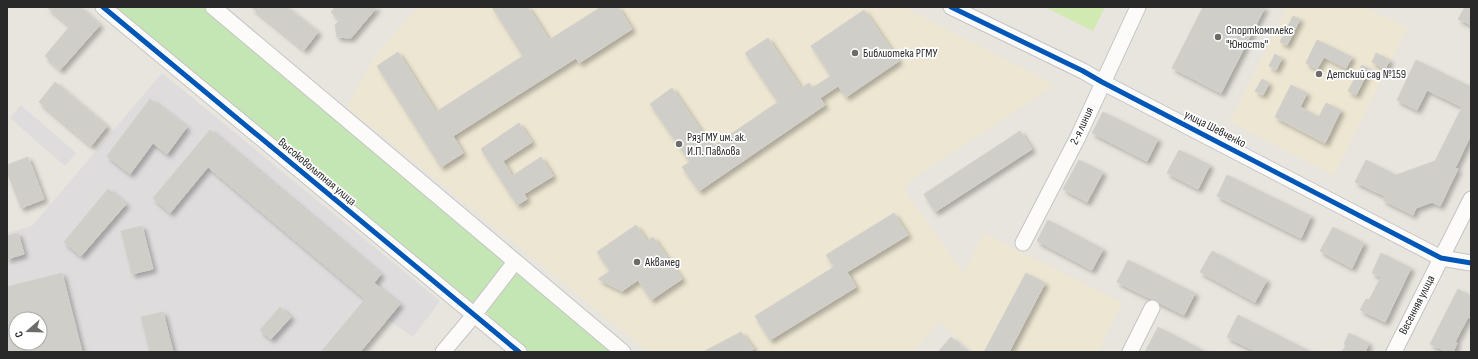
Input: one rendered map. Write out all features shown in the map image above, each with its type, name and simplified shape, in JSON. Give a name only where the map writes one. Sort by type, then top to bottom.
[{"type":"street","name":"Высоковольтная улица","points":[[103,7],[519,352]]},
{"type":"street","points":[[213,7],[623,352]]},
{"type":"street","name":"улица Шевченко","points":[[951,7],[1083,71],[1441,258],[1471,263]]},
{"type":"street","name":"2-я линия","points":[[1023,243],[1078,137],[1102,82],[1138,7]]},
{"type":"street","name":"Весенняя улица","points":[[1394,352],[1471,199]]},
{"type":"street","points":[[443,352],[515,262]]},
{"type":"street","points":[[1130,352],[1152,308]]},
{"type":"shaded area","name":"РязГМУ им. ак. И.П. Павлова","points":[[418,7],[904,7],[1055,85],[908,182],[905,191],[964,273],[983,233],[1122,303],[1098,352],[974,352],[938,321],[915,352],[648,352],[347,107],[375,56]]},
{"type":"shaded area","name":"Детский сад №159","points":[[1287,7],[1362,7],[1408,27],[1334,175],[1230,122]]},
{"type":"shaded area","points":[[162,73],[440,301],[413,337],[380,314],[350,352],[7,352],[7,233],[32,226]]},
{"type":"shaded area","points":[[21,105],[76,153],[65,166],[10,118]]},
{"type":"green space","points":[[111,7],[204,7],[501,256],[503,262],[501,269],[478,299],[472,303],[464,300]]},
{"type":"green space","points":[[1045,7],[1105,7],[1093,31]]},
{"type":"green space","points":[[516,274],[521,275],[615,352],[528,352],[492,322],[487,312],[488,307],[495,297]]},
{"type":"building","points":[[47,7],[80,7],[100,25],[60,70],[45,56],[70,26]]},
{"type":"building","points":[[251,7],[287,7],[318,32],[304,50]]},
{"type":"building","points":[[335,7],[377,7],[351,38],[337,37],[335,25],[340,20],[331,12]]},
{"type":"building","points":[[492,7],[528,7],[549,40],[601,7],[618,7],[632,29],[579,63],[576,58],[453,136],[463,153],[441,167],[377,66],[398,52],[436,112],[523,56]]},
{"type":"building","name":"Спорткомплекс \"Юность\"","points":[[1203,7],[1265,7],[1221,93],[1172,68]]},
{"type":"building","points":[[1465,7],[1471,7],[1471,25],[1458,19]]},
{"type":"building","points":[[864,10],[899,61],[846,97],[838,86],[820,98],[825,105],[699,191],[682,167],[690,162],[650,104],[672,88],[712,147],[778,102],[745,53],[768,38],[801,88],[809,83],[812,88],[831,76],[811,46]]},
{"type":"building","points":[[1293,16],[1300,19],[1287,45],[1280,42]]},
{"type":"building","points":[[1317,40],[1352,57],[1346,68],[1324,57],[1317,69],[1306,63]]},
{"type":"building","points":[[1376,53],[1390,60],[1385,69],[1372,62]]},
{"type":"building","points":[[1275,54],[1282,58],[1276,70],[1269,66]]},
{"type":"building","points":[[1416,60],[1471,87],[1471,135],[1455,168],[1458,169],[1440,206],[1432,202],[1416,208],[1413,215],[1383,200],[1385,196],[1355,182],[1366,160],[1396,175],[1435,161],[1462,107],[1427,90],[1417,110],[1397,100]]},
{"type":"building","points":[[1362,65],[1369,69],[1356,95],[1348,91]]},
{"type":"building","points":[[1262,79],[1269,83],[1263,95],[1255,91]]},
{"type":"building","points":[[55,82],[107,126],[91,146],[39,102]]},
{"type":"building","points":[[1291,85],[1307,93],[1300,107],[1319,117],[1326,103],[1341,110],[1325,143],[1275,117]]},
{"type":"building","points":[[150,99],[187,127],[167,154],[153,143],[130,174],[107,156]]},
{"type":"building","points":[[1103,112],[1158,139],[1147,161],[1092,133]]},
{"type":"building","points":[[519,123],[532,142],[503,161],[512,176],[541,157],[553,176],[524,194],[527,199],[517,205],[481,149]]},
{"type":"building","points":[[210,130],[381,274],[374,283],[400,304],[360,352],[321,352],[365,299],[208,167],[170,213],[153,198]]},
{"type":"building","points":[[1020,131],[1032,149],[935,212],[924,194]]},
{"type":"building","points":[[1179,150],[1210,165],[1198,189],[1167,173]]},
{"type":"building","points":[[28,157],[44,199],[21,208],[7,172],[7,165]]},
{"type":"building","points":[[1079,160],[1103,172],[1087,202],[1063,189]]},
{"type":"building","points":[[1227,175],[1311,216],[1301,238],[1217,196]]},
{"type":"building","points":[[108,189],[126,204],[81,256],[64,242]]},
{"type":"building","points":[[894,213],[908,235],[847,272],[856,287],[770,340],[755,316],[834,267],[826,255]]},
{"type":"building","points":[[1048,220],[1103,249],[1092,270],[1037,241]]},
{"type":"building","name":"Аквамед","points":[[636,225],[647,241],[653,237],[682,279],[651,300],[638,280],[622,291],[598,279],[610,271],[597,252]]},
{"type":"building","points":[[142,226],[153,269],[132,274],[121,231]]},
{"type":"building","points":[[1333,227],[1364,243],[1352,268],[1320,251]]},
{"type":"building","points":[[18,233],[24,254],[7,259],[7,236]]},
{"type":"building","points":[[1212,251],[1267,280],[1255,302],[1200,272]]},
{"type":"building","points":[[1381,253],[1411,268],[1385,322],[1360,310],[1366,299],[1369,300],[1381,277],[1372,273]]},
{"type":"building","points":[[1128,260],[1195,293],[1184,315],[1117,282]]},
{"type":"building","points":[[62,273],[82,352],[7,352],[7,287]]},
{"type":"building","points":[[1026,273],[1045,283],[1009,352],[984,352]]},
{"type":"building","points":[[1458,289],[1471,296],[1471,319],[1468,317],[1455,342],[1457,343],[1453,352],[1447,352],[1430,344]]},
{"type":"building","points":[[280,307],[291,317],[271,339],[260,330]]},
{"type":"building","points":[[163,312],[173,352],[150,352],[141,317]]},
{"type":"building","points":[[1238,315],[1311,352],[1257,352],[1227,337]]},
{"type":"building","points":[[1158,327],[1206,352],[1145,352]]},
{"type":"building","points":[[741,332],[754,349],[748,352],[703,352]]},
{"type":"building","points":[[1349,333],[1369,343],[1365,352],[1342,352],[1346,345],[1344,344]]},
{"type":"building","points":[[951,337],[968,352],[938,352]]},
{"type":"cycle path","points":[[103,7],[519,352]]},
{"type":"cycle path","points":[[951,7],[1083,71],[1441,258],[1471,263]]},
{"type":"place","name":"Спорткомплекс \"Юность\"","points":[[1218,37]]},
{"type":"place","name":"Библиотека РГМУ","points":[[855,53]]},
{"type":"place","name":"Детский сад №159","points":[[1319,74]]},
{"type":"place","name":"РязГМУ им. ак. И.П. Павлова","points":[[679,144]]},
{"type":"place","name":"Аквамед","points":[[637,262]]}]
